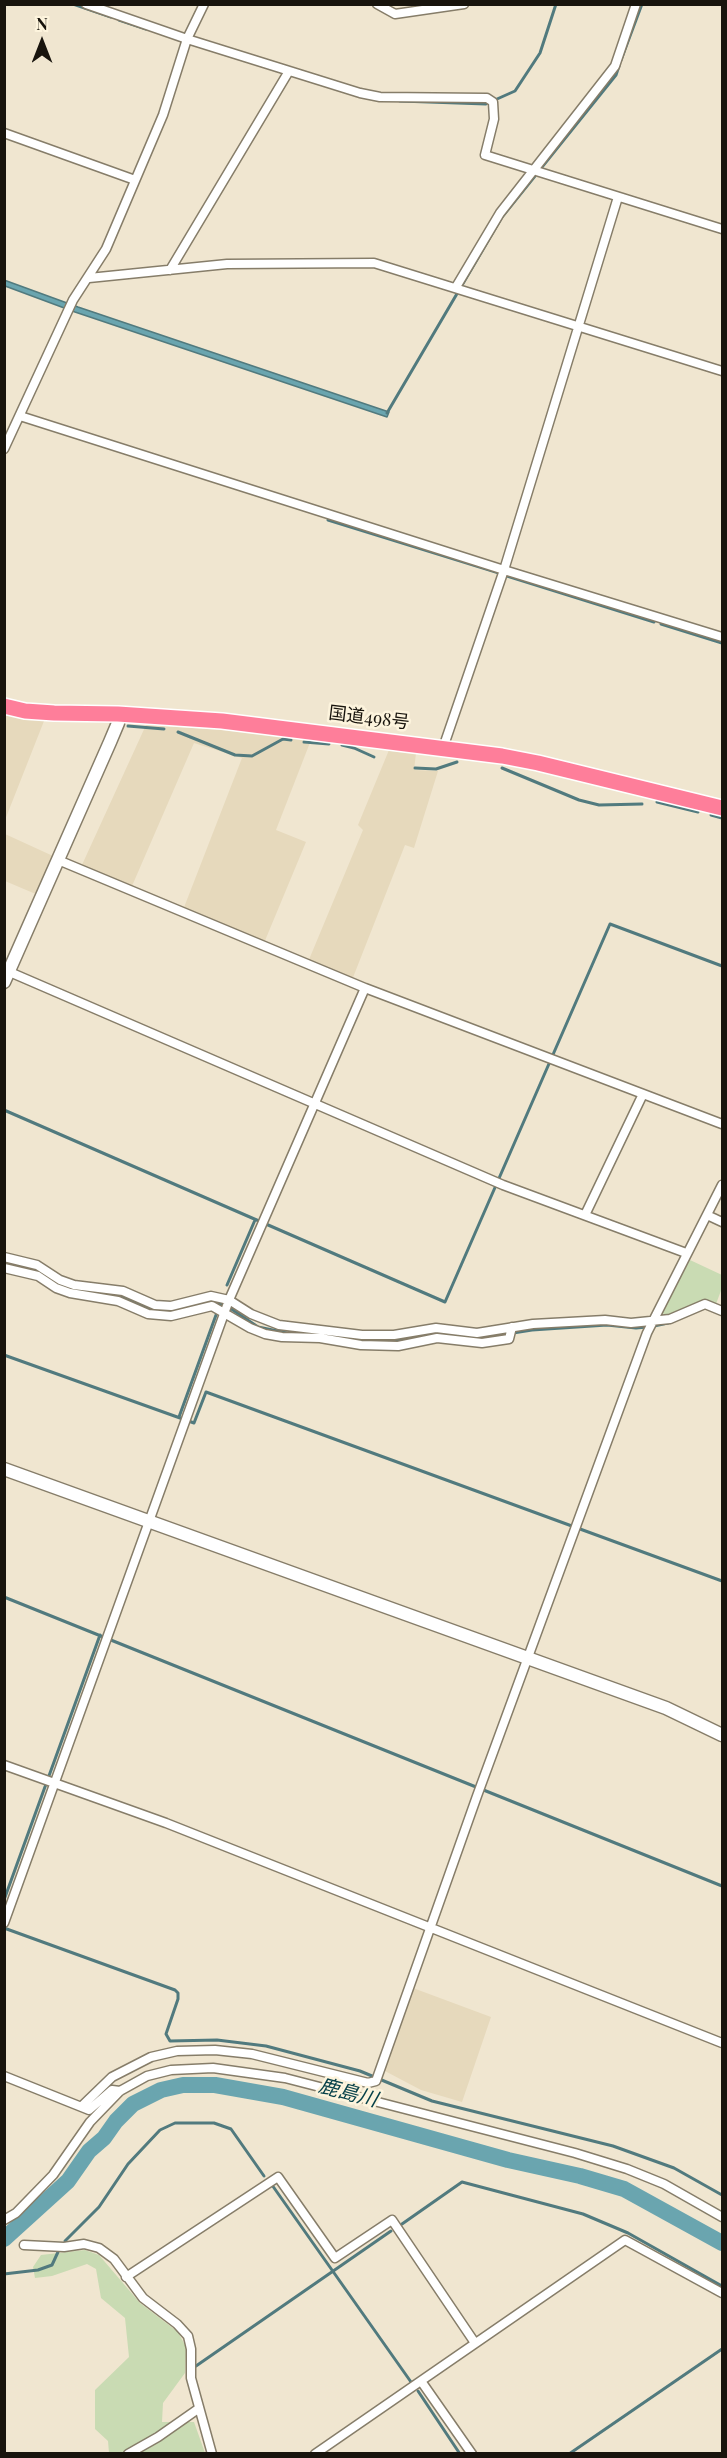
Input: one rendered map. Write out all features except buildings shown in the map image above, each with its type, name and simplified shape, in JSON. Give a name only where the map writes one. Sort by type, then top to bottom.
[{"type":"highway","name":"国道498号","points":[[4,706],[54,714],[118,714],[222,721],[443,748],[538,763],[723,808]]},
{"type":"street","points":[[86,4],[187,39],[380,97],[487,98],[493,102],[494,119],[485,155],[723,229]]},
{"type":"street","points":[[4,449],[9,428],[20,416],[68,311],[106,249],[163,114],[187,39],[204,4]]},
{"type":"street","points":[[377,4],[394,14],[464,4]]},
{"type":"street","points":[[456,287],[500,213],[615,66],[636,4]]},
{"type":"street","points":[[170,270],[289,71]]},
{"type":"street","points":[[4,132],[135,180]]},
{"type":"street","points":[[443,748],[504,570],[618,197]]},
{"type":"street","points":[[89,278],[227,264],[374,263],[723,371]]},
{"type":"street","points":[[20,416],[723,637]]},
{"type":"street","points":[[118,714],[118,723],[110,742],[6,975],[315,1103],[503,1185],[686,1253]]},
{"type":"street","points":[[58,860],[365,988],[723,1124]]},
{"type":"street","points":[[5,1923],[50,1781],[111,1631],[229,1300],[365,988]]},
{"type":"street","points":[[585,1215],[643,1094]]},
{"type":"street","points":[[82,2106],[112,2077],[151,2056],[177,2051],[215,2050],[252,2054],[368,2083],[376,2081],[477,1796],[647,1333],[686,1253],[723,1185]]},
{"type":"street","points":[[707,1215],[723,1222]]},
{"type":"street","points":[[4,1257],[38,1265],[60,1280],[74,1285],[123,1291],[155,1305],[171,1306],[211,1296],[229,1300],[251,1314],[279,1325],[362,1335],[394,1335],[436,1328],[477,1333],[512,1327],[605,1320],[631,1323],[670,1319],[705,1304],[723,1311]]},
{"type":"street","points":[[4,1268],[38,1276],[56,1288],[70,1293],[118,1301],[148,1314],[171,1316],[212,1306],[265,1334],[320,1338],[361,1345],[398,1346],[437,1338],[482,1343],[509,1339],[512,1327]]},
{"type":"street","points":[[4,1469],[666,1708],[723,1735]]},
{"type":"street","points":[[4,1765],[166,1823],[723,2043]]},
{"type":"street","points":[[4,2220],[16,2213],[53,2175],[90,2122],[120,2091],[147,2076],[171,2070],[213,2068],[285,2078],[627,2169],[664,2184],[723,2217]]},
{"type":"street","points":[[4,2076],[89,2110],[112,2090],[120,2091]]},
{"type":"street","points":[[126,2277],[278,2177],[335,2258],[392,2220],[474,2343]]},
{"type":"street","points":[[315,2454],[625,2240],[723,2293]]},
{"type":"street","points":[[24,2245],[64,2247],[84,2244],[99,2248],[114,2259],[142,2298],[177,2324],[188,2336],[191,2349],[191,2378],[212,2454]]},
{"type":"street","points":[[421,2381],[472,2454]]},
{"type":"street","points":[[128,2454],[158,2438],[198,2409]]},
{"type":"shaded area","points":[[5,714],[44,721],[5,820]]},
{"type":"shaded area","points":[[146,725],[239,731],[311,740],[276,830],[306,842],[264,943],[183,910],[242,758],[194,743],[132,886],[81,867]]},
{"type":"shaded area","points":[[389,750],[416,753],[414,770],[438,771],[414,848],[405,845],[352,980],[308,962],[363,830],[358,825]]},
{"type":"shaded area","points":[[5,834],[53,856],[38,895],[5,881]]},
{"type":"shaded area","points":[[413,1988],[491,2017],[462,2102],[421,2090],[383,2070]]},
{"type":"green space","points":[[690,1260],[722,1275],[722,1288],[716,1304],[702,1300],[668,1315],[661,1313]]},
{"type":"green space","points":[[85,2250],[99,2255],[140,2303],[178,2332],[186,2347],[185,2373],[163,2403],[162,2422],[194,2422],[205,2453],[109,2453],[108,2441],[95,2429],[95,2390],[129,2357],[125,2318],[101,2298],[96,2269],[87,2264],[52,2276],[35,2278],[33,2267],[41,2255]]},
{"type":"water","points":[[4,280],[389,412],[387,417],[75,312],[5,286]]},
{"type":"waterway","points":[[73,4],[111,17]]},
{"type":"waterway","points":[[497,99],[515,91],[540,53],[556,4]]},
{"type":"waterway","points":[[621,60],[642,4]]},
{"type":"waterway","points":[[119,20],[146,29]]},
{"type":"waterway","points":[[542,167],[616,75],[619,66]]},
{"type":"waterway","points":[[400,101],[486,104]]},
{"type":"waterway","points":[[387,413],[502,217],[535,176]]},
{"type":"waterway","points":[[328,520],[499,573]]},
{"type":"waterway","points":[[507,576],[654,622]]},
{"type":"waterway","points":[[661,624],[722,643]]},
{"type":"waterway","points":[[128,726],[164,729]]},
{"type":"waterway","points":[[178,732],[235,755],[252,756],[283,739],[291,740]]},
{"type":"waterway","points":[[304,742],[329,744]]},
{"type":"waterway","points":[[342,745],[374,757]]},
{"type":"waterway","points":[[415,768],[436,769],[457,762]]},
{"type":"waterway","points":[[502,768],[579,800],[599,805],[642,804]]},
{"type":"waterway","points":[[657,802],[698,812]]},
{"type":"waterway","points":[[711,815],[722,818]]},
{"type":"waterway","points":[[4,1110],[445,1302],[610,924],[722,966]]},
{"type":"waterway","points":[[227,1285],[255,1220]]},
{"type":"waterway","points":[[4,1263],[21,1265]]},
{"type":"waterway","points":[[33,1268],[58,1284],[75,1289]]},
{"type":"waterway","points":[[114,1294],[151,1310],[171,1311],[211,1302],[224,1304],[258,1327],[287,1333]]},
{"type":"waterway","points":[[179,1417],[216,1315]]},
{"type":"waterway","points":[[654,1326],[668,1323]]},
{"type":"waterway","points":[[475,1339],[532,1330],[607,1325],[647,1327]]},
{"type":"waterway","points":[[327,1335],[396,1341],[436,1333],[463,1337]]},
{"type":"waterway","points":[[4,1355],[194,1423],[206,1392],[722,1581]]},
{"type":"waterway","points":[[4,1597],[722,1886]]},
{"type":"waterway","points":[[4,1900],[100,1635]]},
{"type":"waterway","points":[[4,1928],[175,1990],[178,1993],[178,1999],[166,2034],[170,2041],[217,2040],[266,2046],[360,2071],[432,2101],[613,2146],[674,2168],[722,2195]]},
{"type":"waterway","name":"鹿島川","points":[[4,2239],[68,2181],[89,2151],[104,2138],[116,2121],[133,2104],[161,2090],[183,2085],[215,2085],[283,2097],[508,2160],[580,2176],[624,2189],[722,2243]]},
{"type":"waterway","points":[[65,2241],[99,2207],[128,2164],[160,2130],[175,2123],[214,2123],[231,2129],[264,2176]]},
{"type":"waterway","points":[[402,2224],[462,2182],[583,2214],[628,2233],[722,2286]]},
{"type":"waterway","points":[[272,2185],[411,2382]]},
{"type":"waterway","points":[[196,2366],[391,2231]]},
{"type":"waterway","points":[[4,2274],[38,2270],[52,2265],[58,2252]]},
{"type":"waterway","points":[[569,2454],[722,2349]]},
{"type":"waterway","points":[[418,2391],[460,2454]]}]
